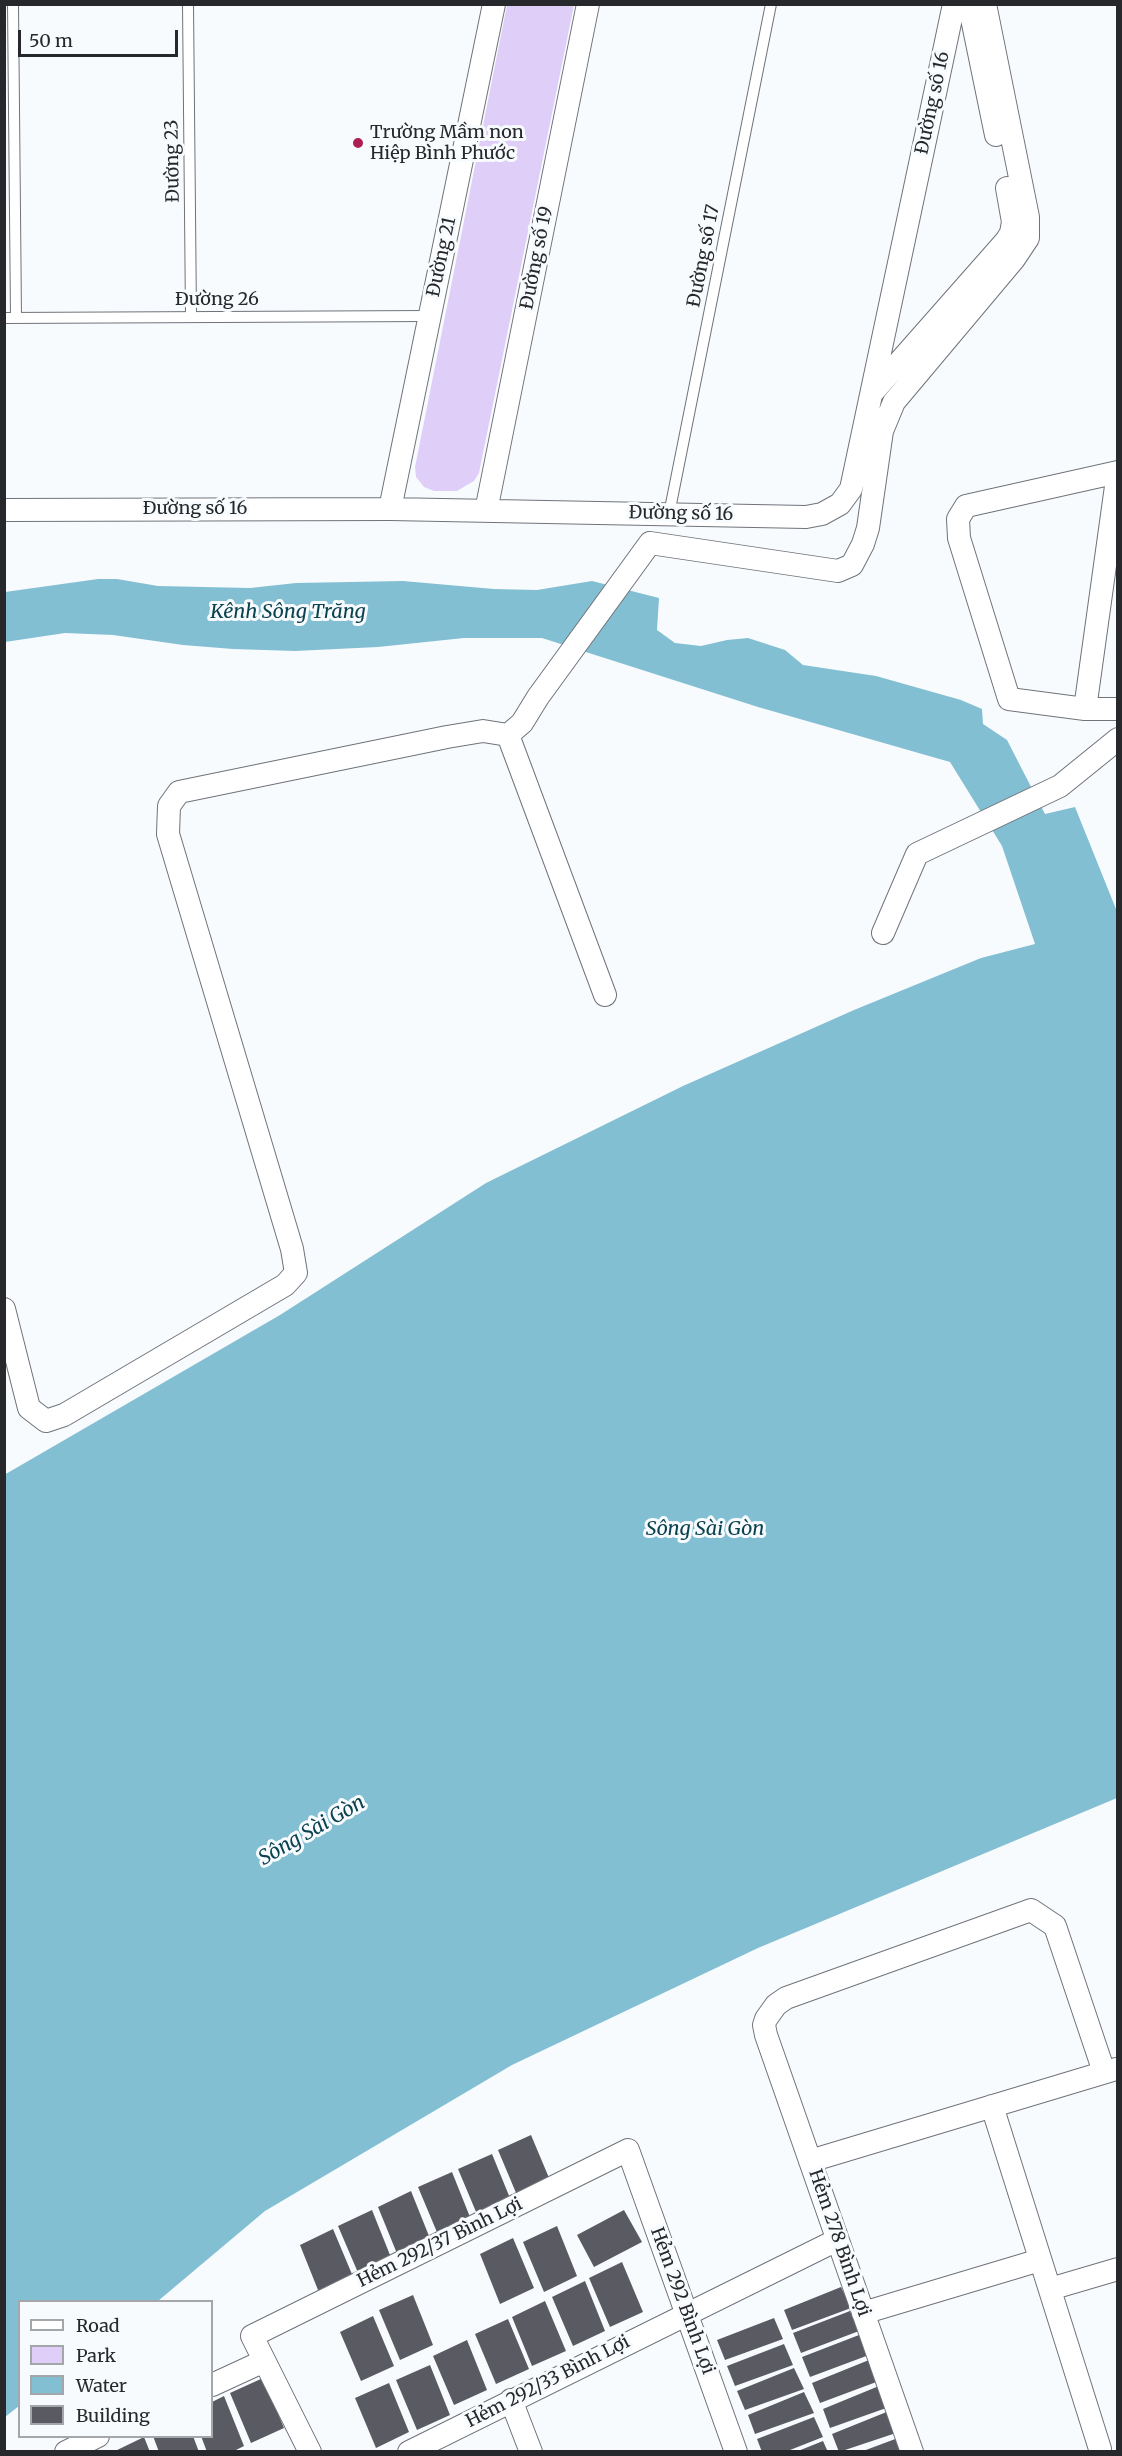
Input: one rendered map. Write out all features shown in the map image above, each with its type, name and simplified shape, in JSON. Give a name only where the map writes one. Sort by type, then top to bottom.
[{"type":"street","name":"Đường 21","points":[[390,509],[494,4]]},
{"type":"street","name":"Đường số 19","points":[[486,511],[588,4]]},
{"type":"street","name":"Đường số 16","points":[[4,510],[390,509],[806,517],[822,514],[840,504],[851,489],[954,4]]},
{"type":"street","points":[[872,394],[1011,233],[1011,212],[969,4]]},
{"type":"street","points":[[4,1309],[29,1408],[46,1420],[64,1415],[225,1321],[285,1285],[296,1273],[292,1250],[168,834],[169,806],[179,792],[447,737],[483,731],[508,735],[522,723],[538,697],[650,543],[838,571],[852,565],[868,528],[882,431],[894,402],[1014,259],[1028,238],[1028,217],[986,4]]},
{"type":"street","points":[[1085,709],[1118,472],[966,506],[958,519],[959,538],[1009,699],[1085,709],[1118,710]]},
{"type":"street","points":[[508,735],[605,995]]},
{"type":"street","points":[[884,933],[917,854],[1060,786],[1118,739]]},
{"type":"street","name":"Hẻm 278 Bình Lợi","points":[[912,2451],[766,2035],[764,2025],[766,2019],[776,2005],[786,1998],[1031,1910],[1055,1926],[1111,2070]]},
{"type":"street","points":[[810,2161],[1111,2070]]},
{"type":"street","points":[[992,2106],[1040,2260],[1104,2448]]},
{"type":"street","name":"Hẻm 292 Bình Lợi","points":[[628,2150],[736,2451]]},
{"type":"street","name":"Hẻm 292/37 Bình Lợi","points":[[264,2361],[252,2336],[628,2150]]},
{"type":"street","name":"Hẻm 292/33 Bình Lợi","points":[[409,2451],[837,2240]]},
{"type":"street","points":[[863,2313],[1040,2260]]},
{"type":"street","points":[[1050,2289],[1118,2269]]},
{"type":"street","points":[[213,2385],[264,2361],[310,2451]]},
{"type":"street","points":[[511,2400],[531,2451]]},
{"type":"street","points":[[66,2451],[94,2438]]},
{"type":"lane","points":[[13,4],[16,318]]},
{"type":"lane","name":"Đường 23","points":[[188,4],[191,317]]},
{"type":"lane","name":"Đường số 17","points":[[669,514],[771,4]]},
{"type":"lane","name":"Đường 26","points":[[4,318],[429,316]]},
{"type":"green space","points":[[507,5],[574,5],[479,473],[474,481],[457,491],[434,491],[424,487],[416,477],[415,467]]},
{"type":"water","name":"Sông Sài Gòn","points":[[98,579],[117,579],[158,586],[250,588],[296,583],[403,581],[494,589],[537,590],[592,581],[659,598],[657,630],[675,643],[701,646],[748,638],[785,650],[803,665],[876,676],[961,700],[982,709],[983,724],[1007,740],[1045,814],[1075,807],[1118,914],[1117,1798],[758,1948],[512,2065],[265,2211],[159,2300],[18,2300],[18,2407],[5,2417],[4,1475],[280,1315],[486,1183],[683,1086],[854,1010],[981,958],[1035,944],[1002,846],[950,762],[758,707],[542,638],[464,638],[378,647],[295,651],[233,649],[183,645],[113,635],[65,633],[5,642],[5,592]]},
{"type":"building","points":[[531,2135],[552,2185],[519,2200],[498,2150]]},
{"type":"building","points":[[492,2154],[512,2203],[479,2219],[458,2169]]},
{"type":"building","points":[[452,2172],[472,2222],[439,2237],[418,2187]]},
{"type":"building","points":[[411,2191],[431,2241],[398,2256],[378,2207]]},
{"type":"building","points":[[372,2210],[392,2260],[359,2275],[338,2226]]},
{"type":"building","points":[[624,2210],[642,2242],[594,2267],[577,2235]]},
{"type":"building","points":[[557,2226],[577,2276],[544,2292],[523,2242]]},
{"type":"building","points":[[333,2229],[354,2279],[320,2295],[300,2245]]},
{"type":"building","points":[[513,2238],[534,2288],[500,2304],[480,2254]]},
{"type":"building","points":[[622,2262],[643,2312],[610,2327],[589,2278]]},
{"type":"building","points":[[585,2281],[605,2331],[573,2346],[552,2297]]},
{"type":"building","points":[[841,2287],[851,2308],[792,2330],[784,2310]]},
{"type":"building","points":[[413,2295],[433,2345],[400,2360],[379,2310]]},
{"type":"building","points":[[545,2301],[566,2351],[532,2366],[512,2317]]},
{"type":"building","points":[[850,2311],[859,2331],[801,2353],[793,2333]]},
{"type":"building","points":[[373,2316],[394,2366],[361,2381],[340,2332]]},
{"type":"building","points":[[774,2318],[783,2339],[725,2360],[717,2340]]},
{"type":"building","points":[[508,2319],[529,2369],[496,2384],[475,2334]]},
{"type":"building","points":[[859,2335],[869,2355],[810,2377],[802,2357]]},
{"type":"building","points":[[467,2340],[487,2390],[454,2405],[433,2356]]},
{"type":"building","points":[[784,2344],[793,2365],[735,2386],[727,2366]]},
{"type":"building","points":[[869,2360],[879,2381],[820,2403],[812,2383]]},
{"type":"building","points":[[430,2365],[450,2415],[417,2430],[396,2380]]},
{"type":"building","points":[[794,2368],[804,2389],[745,2410],[737,2391]]},
{"type":"building","points":[[263,2378],[284,2428],[251,2443],[230,2393]]},
{"type":"building","points":[[389,2383],[409,2432],[376,2448],[355,2398]]},
{"type":"building","points":[[879,2386],[889,2407],[830,2428],[823,2409]]},
{"type":"building","points":[[804,2392],[814,2413],[755,2434],[748,2415]]},
{"type":"building","points":[[224,2396],[244,2446],[232,2452],[207,2452],[202,2438],[213,2438],[213,2402]]},
{"type":"building","points":[[889,2411],[899,2432],[839,2452],[832,2434]]},
{"type":"building","points":[[814,2417],[823,2437],[785,2452],[762,2452],[757,2439]]},
{"type":"building","points":[[144,2438],[150,2452],[113,2452]]},
{"type":"building","points":[[154,2438],[194,2438],[199,2452],[159,2452]]},
{"type":"building","points":[[898,2438],[905,2452],[863,2452],[863,2451]]},
{"type":"building","points":[[823,2441],[828,2452],[798,2452],[798,2451]]},
{"type":"place","name":"Trường Mầm non Hiệp Bình Phước","points":[[358,143]]},
{"type":"water label","name":"Kênh Sông Trăng","points":[[288,612]]}]
